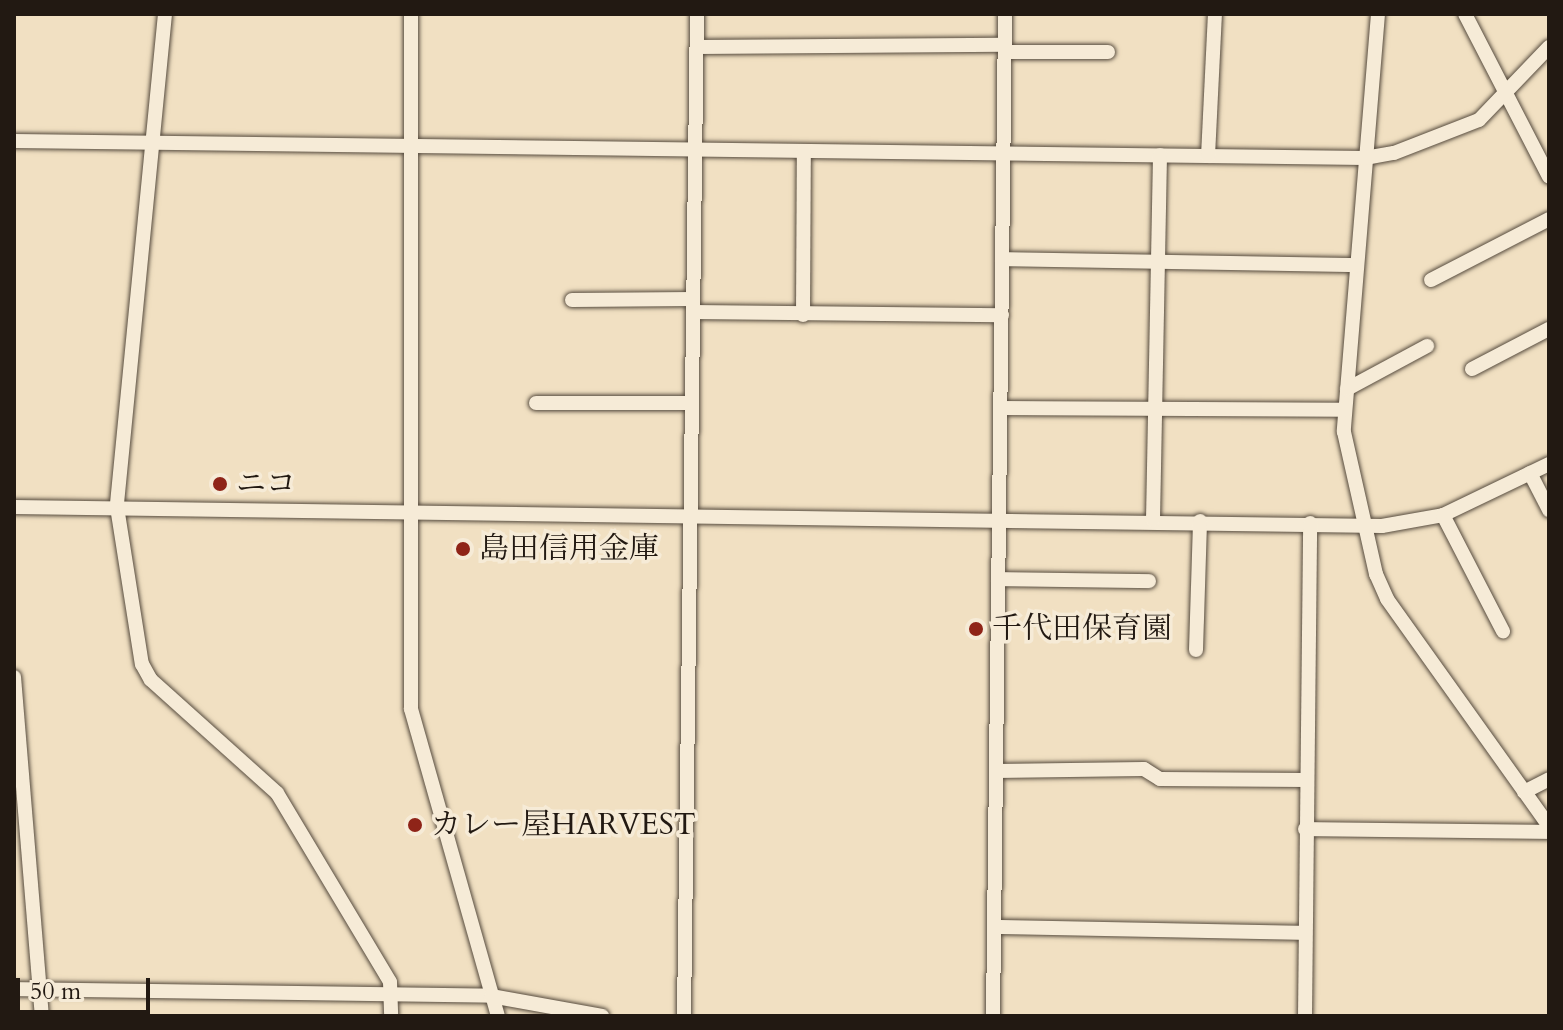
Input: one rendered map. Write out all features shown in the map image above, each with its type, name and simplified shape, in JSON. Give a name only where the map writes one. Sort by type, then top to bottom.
[{"type":"street","points":[[165,14],[117,507],[142,664],[151,680],[277,793],[390,982],[391,1016]]},
{"type":"street","points":[[411,14],[411,709],[498,1016]]},
{"type":"street","points":[[684,1016],[697,14]]},
{"type":"street","points":[[993,1016],[1005,14]]},
{"type":"street","points":[[1208,156],[1215,14]]},
{"type":"street","points":[[1378,14],[1344,432],[1376,574],[1401,624],[1549,829]]},
{"type":"street","points":[[1465,14],[1549,177]]},
{"type":"street","points":[[697,47],[1005,48],[1108,52]]},
{"type":"street","points":[[14,141],[1365,158],[1394,153],[1479,120],[1549,47]]},
{"type":"street","points":[[803,315],[804,151]]},
{"type":"street","points":[[1153,520],[1160,155]]},
{"type":"street","points":[[1431,280],[1549,219]]},
{"type":"street","points":[[1002,259],[1356,265]]},
{"type":"street","points":[[572,300],[693,305],[803,315],[1002,315]]},
{"type":"street","points":[[1472,369],[1549,329]]},
{"type":"street","points":[[1347,389],[1427,346]]},
{"type":"street","points":[[536,403],[692,403]]},
{"type":"street","points":[[1001,408],[1345,410]]},
{"type":"street","points":[[14,507],[410,509],[1399,525],[1443,515],[1549,464]]},
{"type":"street","points":[[1530,473],[1549,510]]},
{"type":"street","points":[[1443,515],[1503,631]]},
{"type":"street","points":[[1196,650],[1200,521]]},
{"type":"street","points":[[1305,1016],[1310,523]]},
{"type":"street","points":[[998,579],[1149,581]]},
{"type":"street","points":[[14,677],[42,1016]]},
{"type":"street","points":[[996,771],[1144,769],[1160,779],[1306,780]]},
{"type":"street","points":[[1524,792],[1549,779]]},
{"type":"street","points":[[1305,829],[1549,829]]},
{"type":"street","points":[[995,927],[1304,933]]},
{"type":"street","points":[[14,989],[491,996],[602,1016]]},
{"type":"place","name":"ニコ","points":[[220,484]]},
{"type":"place","name":"島田信用金庫","points":[[463,549]]},
{"type":"place","name":"千代田保育園","points":[[976,629]]},
{"type":"place","name":"カレー屋HARVEST","points":[[415,825]]}]
